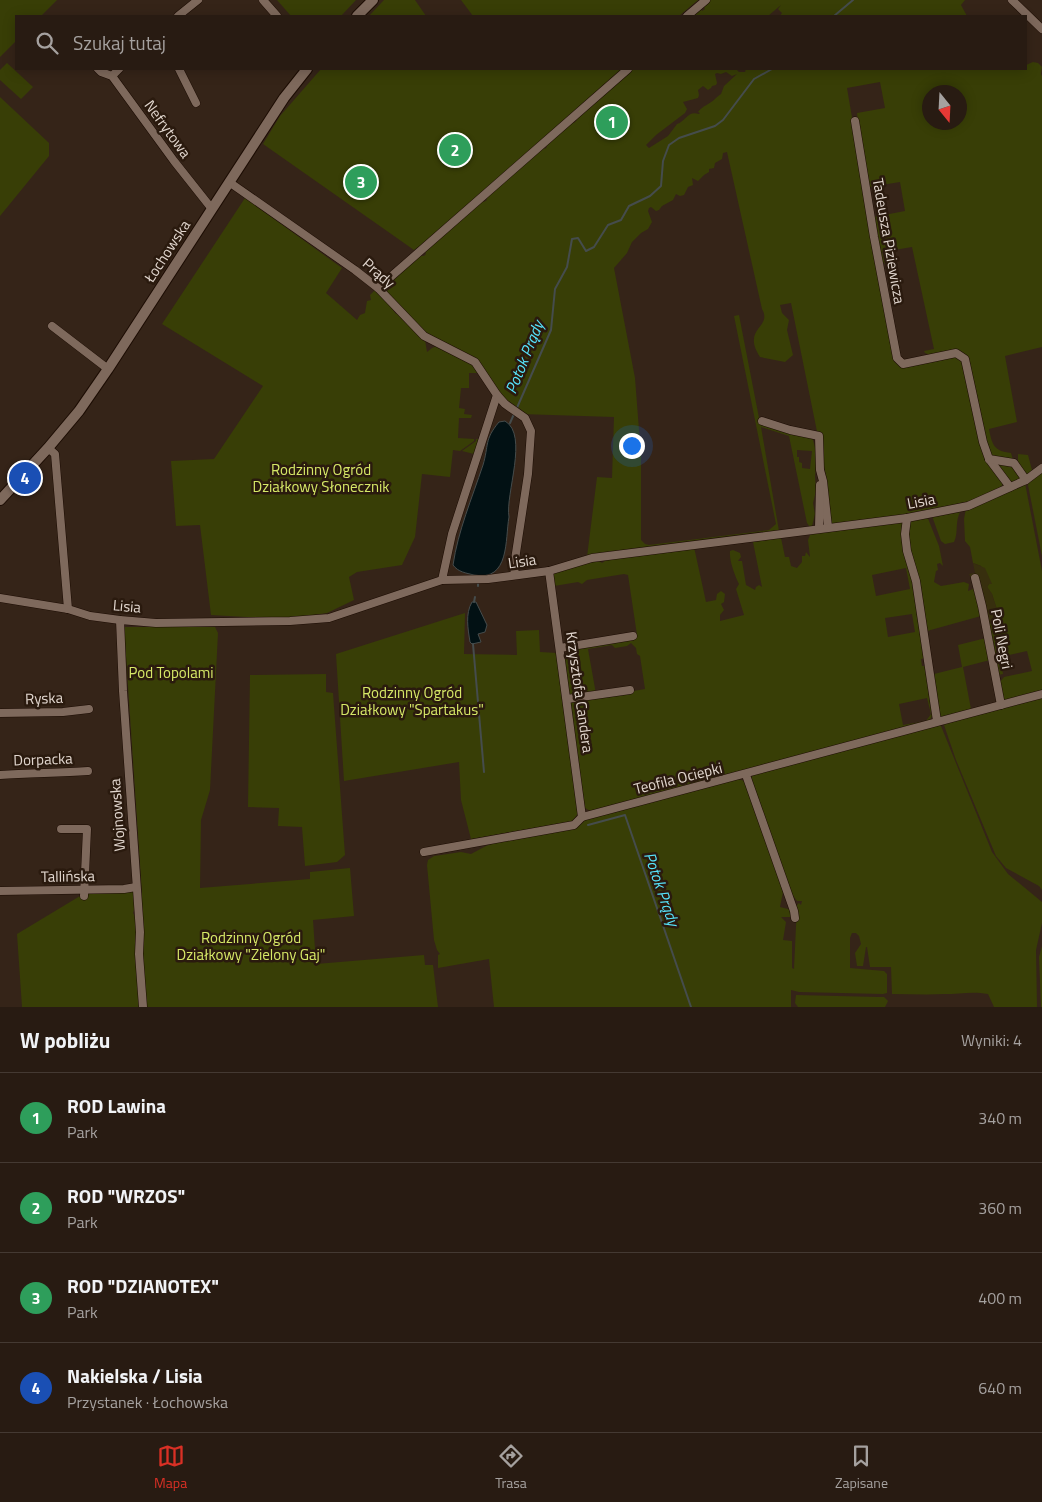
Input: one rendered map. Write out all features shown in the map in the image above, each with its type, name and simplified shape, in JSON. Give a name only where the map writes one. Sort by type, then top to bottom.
[{"type":"main road","points":[[359,15],[373,0]]},
{"type":"main road","name":"Łochowska","points":[[0,500],[79,411],[281,103],[306,70]]},
{"type":"street","points":[[179,15],[198,0]]},
{"type":"street","points":[[263,0],[276,15]]},
{"type":"street","points":[[688,15],[706,0]]},
{"type":"street","points":[[1012,0],[1042,29]]},
{"type":"street","name":"Nefrytowa","points":[[99,70],[112,76],[174,161],[212,209]]},
{"type":"street","points":[[112,76],[118,70]]},
{"type":"street","points":[[180,70],[196,103]]},
{"type":"street","points":[[378,288],[627,70]]},
{"type":"street","name":"Tadeusza Piziewicza","points":[[855,121],[896,358],[902,364],[956,353],[965,359],[983,442],[989,459]]},
{"type":"street","name":"Prądy","points":[[229,182],[378,288],[424,336],[475,362],[497,395],[524,418],[531,431],[528,474],[514,566],[515,575]]},
{"type":"street","points":[[52,326],[108,369]]},
{"type":"street","points":[[442,580],[452,534],[497,395]]},
{"type":"street","points":[[762,420],[790,430],[819,436],[819,528]]},
{"type":"street","points":[[48,448],[55,454],[68,609]]},
{"type":"street","points":[[989,459],[1014,463],[1026,480]]},
{"type":"street","points":[[989,459],[1010,487]]},
{"type":"street","name":"Lisia","points":[[0,598],[120,620],[195,623],[219,621],[290,622],[329,618],[442,580],[488,579],[549,571],[592,558],[907,518],[968,506],[1026,480],[1042,468]]},
{"type":"street","points":[[820,470],[828,527]]},
{"type":"street","points":[[907,518],[905,534],[907,551],[916,581],[938,721]]},
{"type":"street","name":"Krzysztofa Candera","points":[[549,571],[582,817]]},
{"type":"street","name":"Poli Negri","points":[[975,578],[1001,705]]},
{"type":"street","name":"Wojnowska","points":[[120,620],[123,691],[140,932],[139,954],[142,1007]]},
{"type":"street","points":[[560,648],[633,636]]},
{"type":"street","points":[[567,699],[630,690]]},
{"type":"street","name":"Teofila Ociepki","points":[[424,852],[574,825],[582,817],[746,775],[1042,694]]},
{"type":"street","name":"Ryska","points":[[0,713],[63,712],[89,708]]},
{"type":"street","name":"Dorpacka","points":[[0,775],[88,771]]},
{"type":"street","points":[[746,775],[795,918]]},
{"type":"street","points":[[61,829],[87,829],[85,893]]},
{"type":"street","name":"Tallińska","points":[[0,891],[85,893],[136,887]]},
{"type":"green space","points":[[0,0],[57,0],[42,15],[15,15],[15,42],[0,57]]},
{"type":"green space","points":[[277,0],[356,0],[342,15],[290,15]]},
{"type":"green space","points":[[384,0],[415,0],[425,15],[370,15]]},
{"type":"green space","points":[[461,0],[698,0],[680,15],[472,15]]},
{"type":"green space","points":[[708,0],[965,0],[961,5],[966,15],[781,15],[782,13],[778,9],[781,5],[769,15],[690,15],[700,7],[702,11],[705,9],[703,5]]},
{"type":"green space","name":"Rodzinny Ogród Działkowy Słonecznik","points":[[1033,62],[1038,63],[1042,67],[1042,347],[1005,356],[1017,422],[989,429],[991,439],[997,449],[1011,453],[1013,460],[992,457],[987,447],[966,357],[958,351],[930,355],[924,351],[934,349],[912,247],[882,252],[885,264],[879,258],[874,217],[905,211],[900,182],[869,187],[872,208],[868,194],[857,113],[885,108],[880,82],[847,88],[885,311],[895,358],[900,365],[949,356],[963,360],[983,449],[1003,483],[1000,489],[990,496],[944,509],[835,524],[830,522],[826,476],[791,303],[780,305],[782,313],[789,320],[787,330],[793,355],[785,362],[760,357],[755,347],[755,334],[764,320],[764,315],[727,152],[723,153],[722,159],[715,163],[714,168],[709,169],[709,172],[698,181],[692,178],[693,185],[688,187],[684,195],[676,194],[673,200],[662,206],[659,210],[656,211],[651,207],[649,208],[648,211],[652,222],[648,229],[632,242],[627,253],[614,268],[635,378],[641,456],[641,540],[649,545],[769,530],[776,524],[734,316],[739,315],[760,423],[809,437],[813,440],[817,455],[816,491],[813,503],[815,514],[812,526],[810,527],[807,523],[789,436],[761,427],[779,531],[597,555],[592,554],[587,557],[597,477],[612,478],[614,417],[521,414],[511,407],[502,404],[495,387],[489,387],[478,373],[469,373],[469,388],[461,388],[459,408],[465,409],[464,414],[472,415],[471,418],[459,418],[458,438],[474,439],[474,441],[460,451],[453,450],[450,477],[422,474],[415,537],[402,565],[357,572],[349,577],[354,600],[327,613],[285,619],[211,615],[200,525],[176,526],[171,461],[214,459],[263,386],[162,324],[245,198],[342,268],[326,293],[357,320],[360,315],[365,313],[367,301],[371,300],[370,295],[377,288],[384,291],[385,299],[396,314],[398,314],[387,292],[388,283],[418,256],[424,256],[426,254],[425,251],[482,200],[484,202],[487,200],[485,197],[543,146],[545,149],[547,147],[545,145],[572,120],[574,123],[577,120],[575,118],[629,70],[737,70],[745,72],[746,70],[1027,70],[1027,65]],"holes":[[[726,72],[732,76],[737,74],[724,86],[721,94],[700,110],[699,114],[692,113],[677,124],[668,136],[649,148],[646,145],[685,113],[687,109],[683,102],[698,98],[698,90],[703,86],[708,90],[716,85],[715,74]],[[418,326],[421,333],[427,338],[465,354],[466,357],[476,362],[485,374],[484,377],[470,361],[455,353],[437,346],[427,352],[425,340],[412,328]],[[797,450],[812,451],[810,469],[802,468],[802,463],[799,462],[799,457],[797,457]]]},
{"type":"green space","points":[[7,63],[33,87],[21,99],[0,80],[0,70]]},
{"type":"green space","points":[[320,70],[621,70],[420,248],[418,247],[414,250],[263,144],[280,116]]},
{"type":"green space","points":[[0,97],[49,143],[49,156],[0,216]]},
{"type":"green space","points":[[476,439],[479,439],[474,454],[462,451],[476,441]]},
{"type":"green space","points":[[1018,454],[1028,455],[1032,470],[1029,475],[1026,476],[1018,463]]},
{"type":"green space","points":[[996,462],[1011,465],[1021,476],[1020,480],[1010,483]]},
{"type":"green space","points":[[1042,472],[1042,556],[1028,485],[1029,480]]},
{"type":"green space","points":[[1025,483],[1042,571],[1042,692],[1007,700],[1003,699],[1000,682],[1004,677],[1032,671],[1027,651],[1000,657],[1003,674],[998,675],[988,628],[997,610],[992,594],[987,587],[989,584],[981,566],[973,563],[970,547],[965,541],[964,519],[966,508],[989,501]]},
{"type":"green space","points":[[961,510],[954,542],[945,544],[941,541],[932,516]]},
{"type":"green space","points":[[927,516],[939,546],[943,566],[940,563],[937,564],[938,570],[936,571],[934,582],[941,586],[964,582],[969,584],[968,591],[974,587],[981,616],[927,631],[907,540],[910,520]]},
{"type":"green space","points":[[904,520],[904,537],[914,584],[925,658],[921,659],[922,666],[926,666],[934,708],[934,713],[929,721],[592,812],[585,808],[570,702],[645,689],[640,656],[631,643],[627,646],[615,648],[612,645],[588,649],[596,694],[572,696],[569,693],[564,660],[566,653],[573,653],[572,650],[627,639],[637,635],[628,575],[587,580],[582,584],[578,582],[554,586],[553,576],[555,572],[598,560],[602,563],[611,557],[694,547],[706,602],[716,600],[717,594],[721,591],[725,594],[724,602],[721,604],[724,610],[720,615],[720,621],[744,615],[736,589],[739,584],[731,564],[730,551],[733,550],[740,553],[741,557],[738,561],[742,561],[746,585],[755,590],[759,585],[762,587],[753,542],[781,538],[785,557],[789,557],[791,566],[797,568],[802,562],[802,556],[805,556],[806,552],[810,557],[808,540],[811,533],[822,530],[824,527],[830,530],[831,526],[835,524],[842,527],[845,524],[851,526]],"holes":[[[906,568],[910,589],[876,596],[872,575]],[[912,614],[915,632],[888,637],[885,618]],[[927,698],[931,714],[926,721],[903,725],[899,704]]]},
{"type":"green space","name":"Rodzinny Ogród Działkowy \"Spartakus\"","points":[[465,613],[464,654],[517,655],[516,631],[539,630],[540,652],[557,653],[578,813],[573,821],[471,839],[461,800],[459,762],[344,781],[336,654]]},
{"type":"green space","points":[[124,627],[215,627],[218,633],[210,790],[201,820],[200,888],[310,879],[310,872],[350,868],[354,916],[313,920],[316,964],[424,955],[425,965],[433,965],[438,1007],[145,1007],[138,893],[142,893]]},
{"type":"green space","points":[[986,638],[990,660],[963,667],[971,709],[951,717],[940,717],[934,674],[962,667],[958,645]]},
{"type":"green space","name":"Rodzinny Ogród Działkowy \"Spartakus\"","points":[[326,674],[326,692],[333,693],[345,855],[337,862],[305,866],[302,827],[278,826],[279,808],[248,807],[250,675]]},
{"type":"green space","points":[[1042,696],[1042,890],[1039,886],[1006,868],[996,856],[956,760],[944,725],[946,722]]},
{"type":"green space","points":[[937,725],[941,726],[992,852],[1008,874],[1042,902],[1042,923],[1036,950],[1037,1007],[994,1007],[988,994],[982,993],[892,994],[891,967],[870,967],[867,947],[863,966],[857,966],[855,953],[861,944],[856,933],[852,933],[850,938],[850,968],[884,971],[887,974],[887,993],[799,992],[791,990],[791,1007],[494,1007],[489,959],[438,968],[438,955],[440,954],[434,940],[427,865],[428,860],[434,856],[461,852],[471,854],[503,840],[738,779],[744,781],[784,887],[780,907],[792,910],[794,917],[781,917],[786,922],[783,940],[792,941],[792,968],[794,969],[797,905],[799,903],[801,905],[802,901],[797,901],[789,890],[750,778],[755,774]]},
{"type":"green space","points":[[88,892],[133,892],[135,902],[133,913],[138,927],[135,948],[141,1007],[22,1007],[17,934],[80,896],[86,895]]},
{"type":"green space","points":[[1042,946],[1042,1007],[1041,1007],[1039,957]]},
{"type":"green space","points":[[796,995],[884,997],[888,1001],[885,1007],[798,1007],[795,1003]]},
{"type":"sand","points":[[973,563],[985,568],[992,584],[989,584],[987,587],[992,594],[997,610],[988,628],[976,576],[971,578],[969,574],[975,573]]},
{"type":"shaded area","points":[[505,421],[512,428],[516,451],[510,494],[506,547],[500,566],[494,572],[486,575],[465,573],[453,565],[458,540],[483,465],[489,438],[499,422]]},
{"type":"shaded area","points":[[472,602],[476,602],[487,625],[485,632],[478,634],[481,642],[472,644],[470,642],[468,611]]},
{"type":"waterway","name":"Potok Prądy","points":[[835,15],[853,0]]},
{"type":"waterway","name":"Potok Prądy","points":[[516,410],[551,330],[555,289],[567,267],[572,239],[578,238],[586,251],[594,247],[608,225],[621,220],[629,206],[650,196],[661,186],[663,161],[669,145],[679,138],[715,126],[723,120],[754,79],[770,70]]},
{"type":"waterway","name":"Potok Prądy","points":[[510,423],[514,414]]},
{"type":"waterway","points":[[474,602],[475,597]]},
{"type":"waterway","name":"Potok Prądy","points":[[473,644],[484,772]]},
{"type":"waterway","name":"Potok Prądy","points":[[588,825],[625,815],[691,1007]]},
{"type":"place","name":"ROD Lawina","points":[[612,122]]},
{"type":"place","name":"ROD \"WRZOS\"","points":[[455,150]]},
{"type":"place","name":"ROD \"DZIANOTEX\"","points":[[361,182]]},
{"type":"place","name":"Nakielska / Lisia","points":[[25,478]]},
{"type":"park label","name":"Pod Topolami","points":[[171,672]]},
{"type":"park label","name":"Rodzinny Ogród Działkowy \"Zielony Gaj\"","points":[[251,946]]}]
